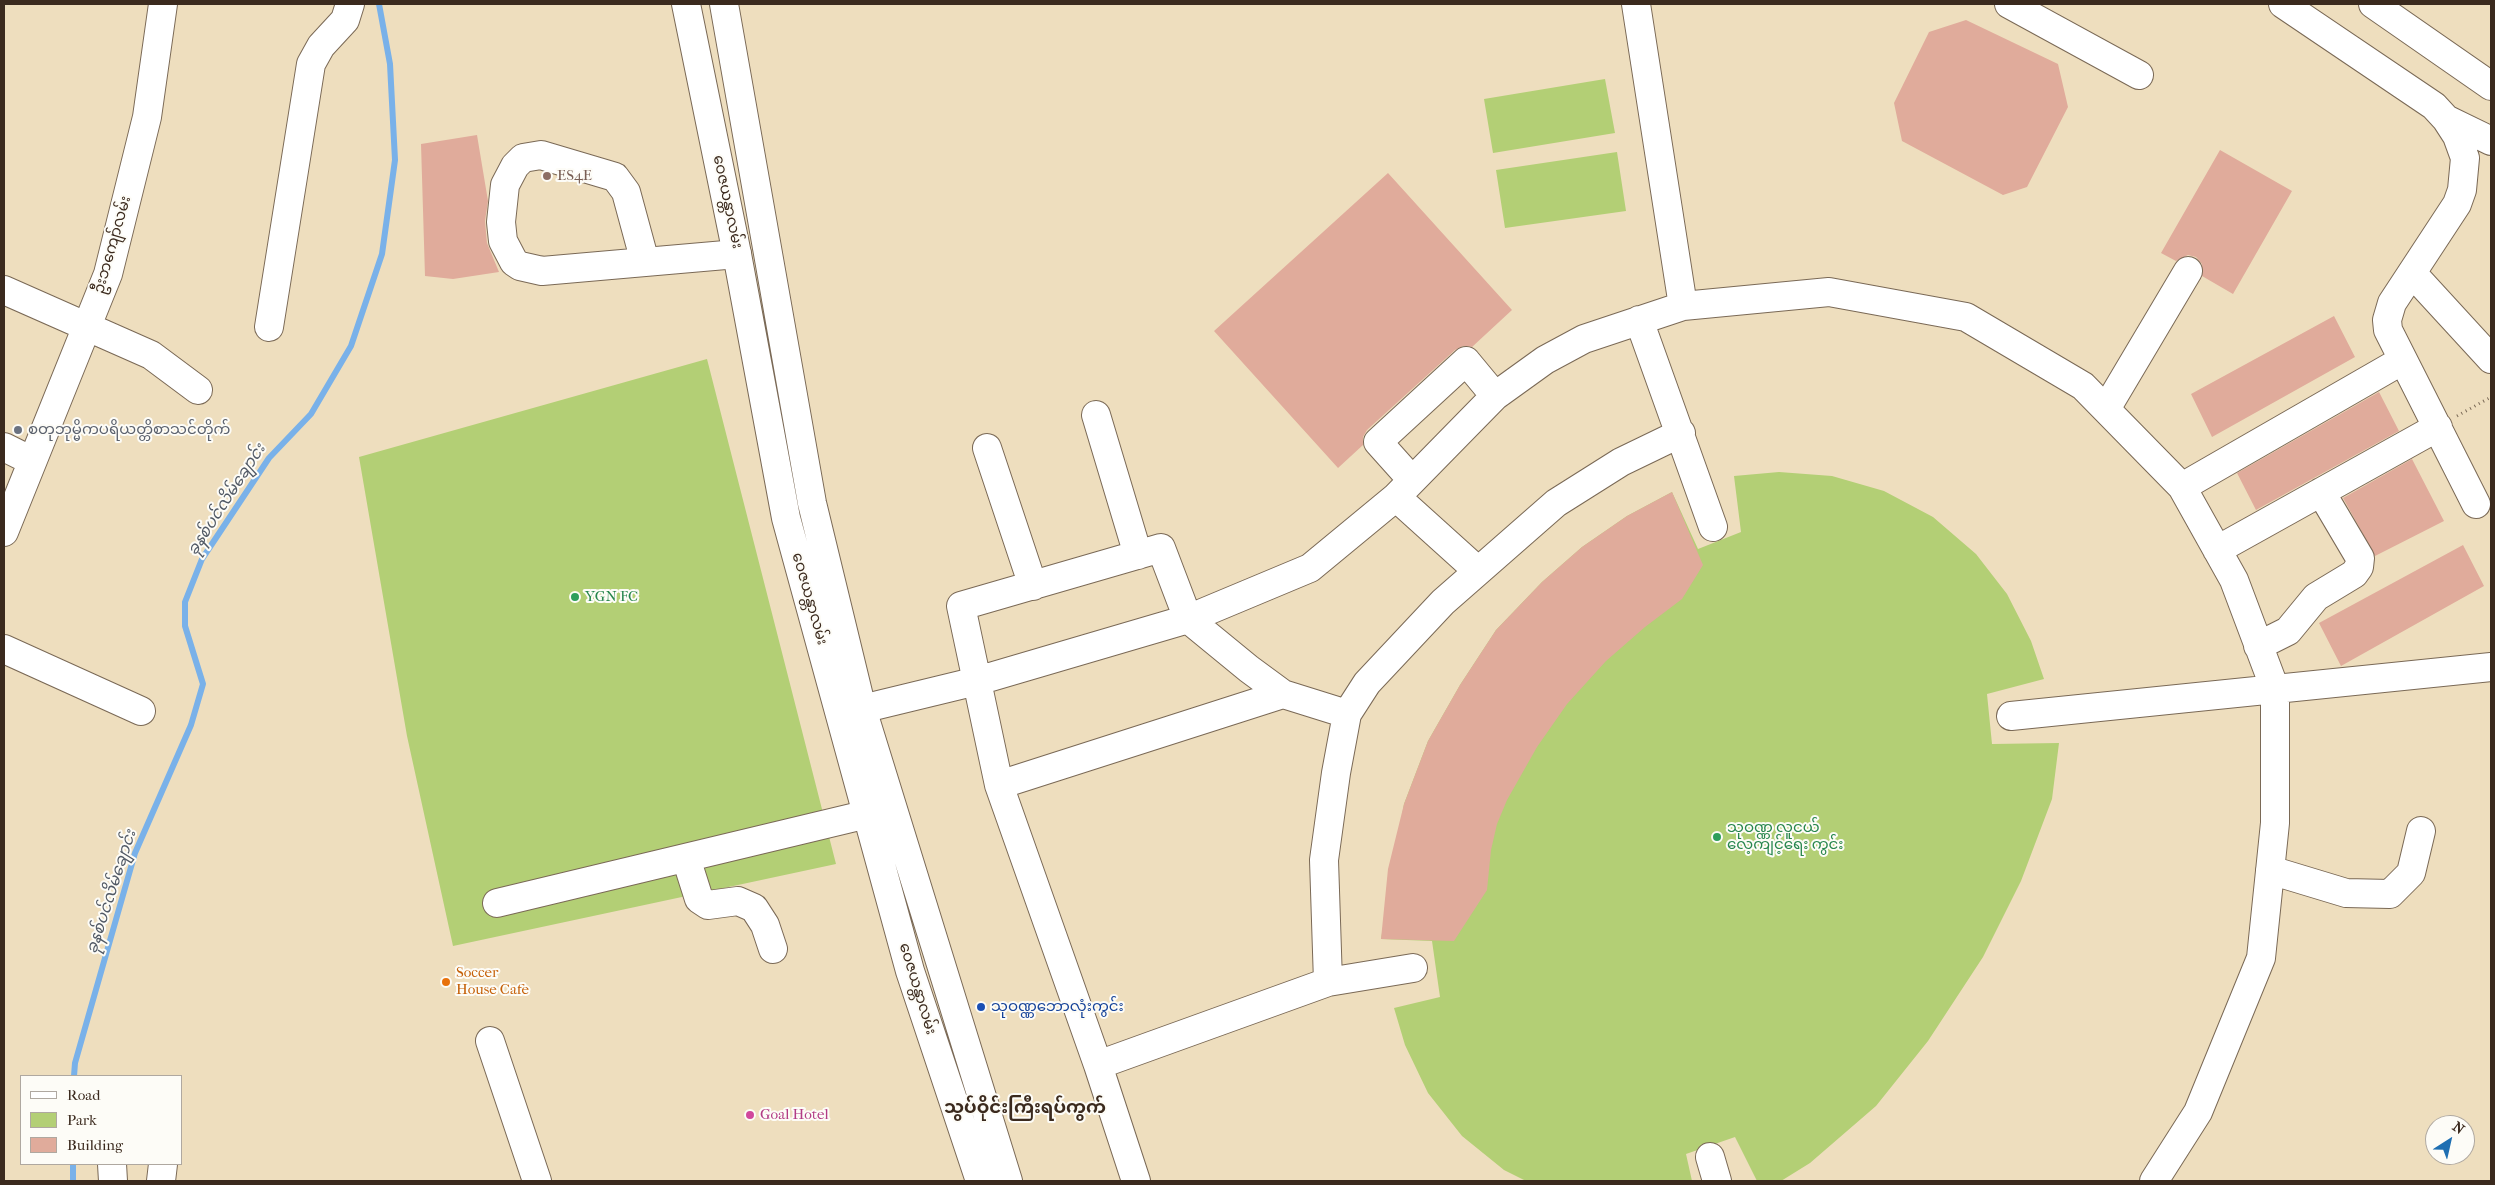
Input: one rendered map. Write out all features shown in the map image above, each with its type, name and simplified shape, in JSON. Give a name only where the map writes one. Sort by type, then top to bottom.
[{"type":"street","name":"ဦးဘကျော်လမ်း","points":[[4,532],[108,274],[147,117],[164,4]]},
{"type":"street","points":[[269,327],[311,64],[321,46],[345,20],[350,4]]},
{"type":"street","name":"ဝေဇယန္တာလမ်း","points":[[686,4],[737,254],[786,518],[1008,1181]]},
{"type":"street","name":"ဝေဇယန္တာလမ်း","points":[[724,4],[812,503],[852,711],[868,814],[910,972],[980,1181]]},
{"type":"street","points":[[1636,4],[1683,306]]},
{"type":"street","points":[[2009,4],[2139,75]]},
{"type":"street","points":[[2283,4],[2434,106],[2446,119],[2457,136],[2464,158],[2462,190],[2450,218],[2392,303],[2387,320],[2388,330],[2476,504]]},
{"type":"street","points":[[2373,4],[2491,86]]},
{"type":"street","points":[[2446,119],[2491,142]]},
{"type":"street","points":[[645,262],[626,192],[622,183],[615,177],[541,155],[523,158],[515,166],[505,185],[501,222],[503,241],[514,262],[530,270],[542,271],[737,254]]},
{"type":"street","points":[[2106,409],[2188,270]]},
{"type":"street","points":[[2412,273],[2491,359]]},
{"type":"street","points":[[4,290],[151,355],[198,390]]},
{"type":"street","points":[[852,711],[977,681],[1188,618],[1310,568],[1404,489],[1495,396],[1545,360],[1576,343],[1639,320],[1683,306],[1829,292],[1966,316],[2083,386],[2182,487],[2234,580],[2275,689],[2275,823],[2261,958],[2198,1112],[2154,1181]]},
{"type":"street","points":[[2448,312],[2491,331]]},
{"type":"street","points":[[1639,320],[1681,433],[1712,527]]},
{"type":"street","points":[[2182,487],[2403,360]]},
{"type":"street","points":[[1478,571],[1404,489],[1378,442],[1466,361],[1495,396]]},
{"type":"street","points":[[1096,415],[1138,555]]},
{"type":"street","points":[[2217,550],[2438,427]]},
{"type":"street","points":[[1328,982],[1324,860],[1336,773],[1348,714],[1367,683],[1443,602],[1556,502],[1620,462],[1681,433]]},
{"type":"street","points":[[4,447],[32,461]]},
{"type":"street","points":[[987,448],[1033,586]]},
{"type":"street","points":[[2258,646],[2288,631],[2316,597],[2354,574],[2361,563],[2321,492]]},
{"type":"street","points":[[1136,1181],[1098,1065],[999,785],[961,606],[1161,548],[1188,618],[1249,669],[1283,694],[1348,714]]},
{"type":"street","points":[[4,649],[141,710]]},
{"type":"street","points":[[2011,716],[2491,668]]},
{"type":"street","points":[[999,785],[1283,694]]},
{"type":"street","points":[[497,903],[868,814]]},
{"type":"street","points":[[2270,870],[2346,894],[2390,894],[2411,873],[2421,831]]},
{"type":"street","points":[[686,858],[699,899],[708,905],[738,901],[754,908],[765,925],[773,949]]},
{"type":"street","points":[[1098,1065],[1328,982],[1413,968]]},
{"type":"street","points":[[490,1041],[536,1181]]},
{"type":"street","points":[[112,1165],[112,1181]]},
{"type":"street","points":[[162,1181],[163,1165]]},
{"type":"path","points":[[2438,427],[2491,397]]},
{"type":"green space","points":[[1605,79],[1615,133],[1493,153],[1484,99]]},
{"type":"green space","points":[[1617,152],[1626,211],[1505,228],[1496,170]]},
{"type":"green space","name":"YGN FC","points":[[707,359],[836,864],[453,946],[407,736],[359,457]]},
{"type":"green space","name":"သုဝဏ္ဏ လူငယ် လေ့ကျင့်ရေး ကွင်း","points":[[1779,472],[1832,476],[1884,491],[1933,517],[1976,554],[2007,594],[2031,641],[2044,679],[1987,694],[1992,744],[2059,743],[2052,799],[2021,881],[1983,957],[1928,1041],[1876,1106],[1810,1163],[1781,1181],[1757,1181],[1735,1137],[1686,1154],[1692,1181],[1526,1181],[1504,1170],[1462,1136],[1428,1093],[1405,1045],[1394,1008],[1440,997],[1432,941],[1381,939],[1404,804],[1428,741],[1460,685],[1496,630],[1542,582],[1582,547],[1627,516],[1672,492],[1698,549],[1741,532],[1734,476]]},
{"type":"building","points":[[1966,20],[2058,64],[2068,107],[2027,187],[2003,195],[1902,141],[1894,103],[1929,32]]},
{"type":"building","points":[[477,135],[488,201],[485,221],[487,243],[499,272],[453,279],[425,276],[421,144]]},
{"type":"building","points":[[2220,150],[2292,191],[2233,294],[2202,276],[2202,264],[2196,257],[2188,255],[2176,261],[2161,253]]},
{"type":"building","points":[[1388,173],[1512,310],[1472,347],[1463,346],[1455,350],[1367,430],[1363,437],[1363,445],[1338,468],[1214,331]]},
{"type":"building","points":[[2334,316],[2355,357],[2212,437],[2191,394]]},
{"type":"building","points":[[2379,392],[2399,431],[2256,510],[2237,473]]},
{"type":"building","points":[[2412,459],[2444,521],[2375,556],[2343,498]]},
{"type":"building","points":[[1672,492],[1703,565],[1682,599],[1645,627],[1606,661],[1567,704],[1537,747],[1507,800],[1497,824],[1491,850],[1487,890],[1454,941],[1381,939],[1388,869],[1404,804],[1428,741],[1460,685],[1496,630],[1542,582],[1582,547],[1627,516]]},
{"type":"building","points":[[2463,545],[2484,586],[2341,666],[2319,623]]},
{"type":"waterway","name":"ခုနစ်ပင်လိမ်ချောင်း","points":[[74,1075],[75,1063],[135,853],[191,725],[203,684],[185,626],[185,602],[202,559],[269,458],[311,414],[351,346],[382,254],[395,160],[390,64],[379,4]]},
{"type":"waterway","name":"ခုနစ်ပင်လိမ်ချောင်း","points":[[73,1165],[73,1181]]},
{"type":"place","name":"ES4E","points":[[547,176]]},
{"type":"place","name":"စတုဘုမ္မိကပရိယတ္တိစာသင်တိုက်","points":[[18,430]]},
{"type":"place","name":"YGN FC","points":[[575,597]]},
{"type":"place","name":"သုဝဏ္ဏ လူငယ် လေ့ကျင့်ရေး ကွင်း","points":[[1717,837]]},
{"type":"place","name":"Soccer House Cafe","points":[[446,982]]},
{"type":"place","name":"သုဝဏ္ဏဘောလုံးကွင်း","points":[[981,1007]]},
{"type":"place","name":"Goal Hotel","points":[[750,1115]]},
{"type":"district","name":"သွပ်ဝိုင်းကြီးရပ်ကွက်","points":[[1025,1109]]}]
